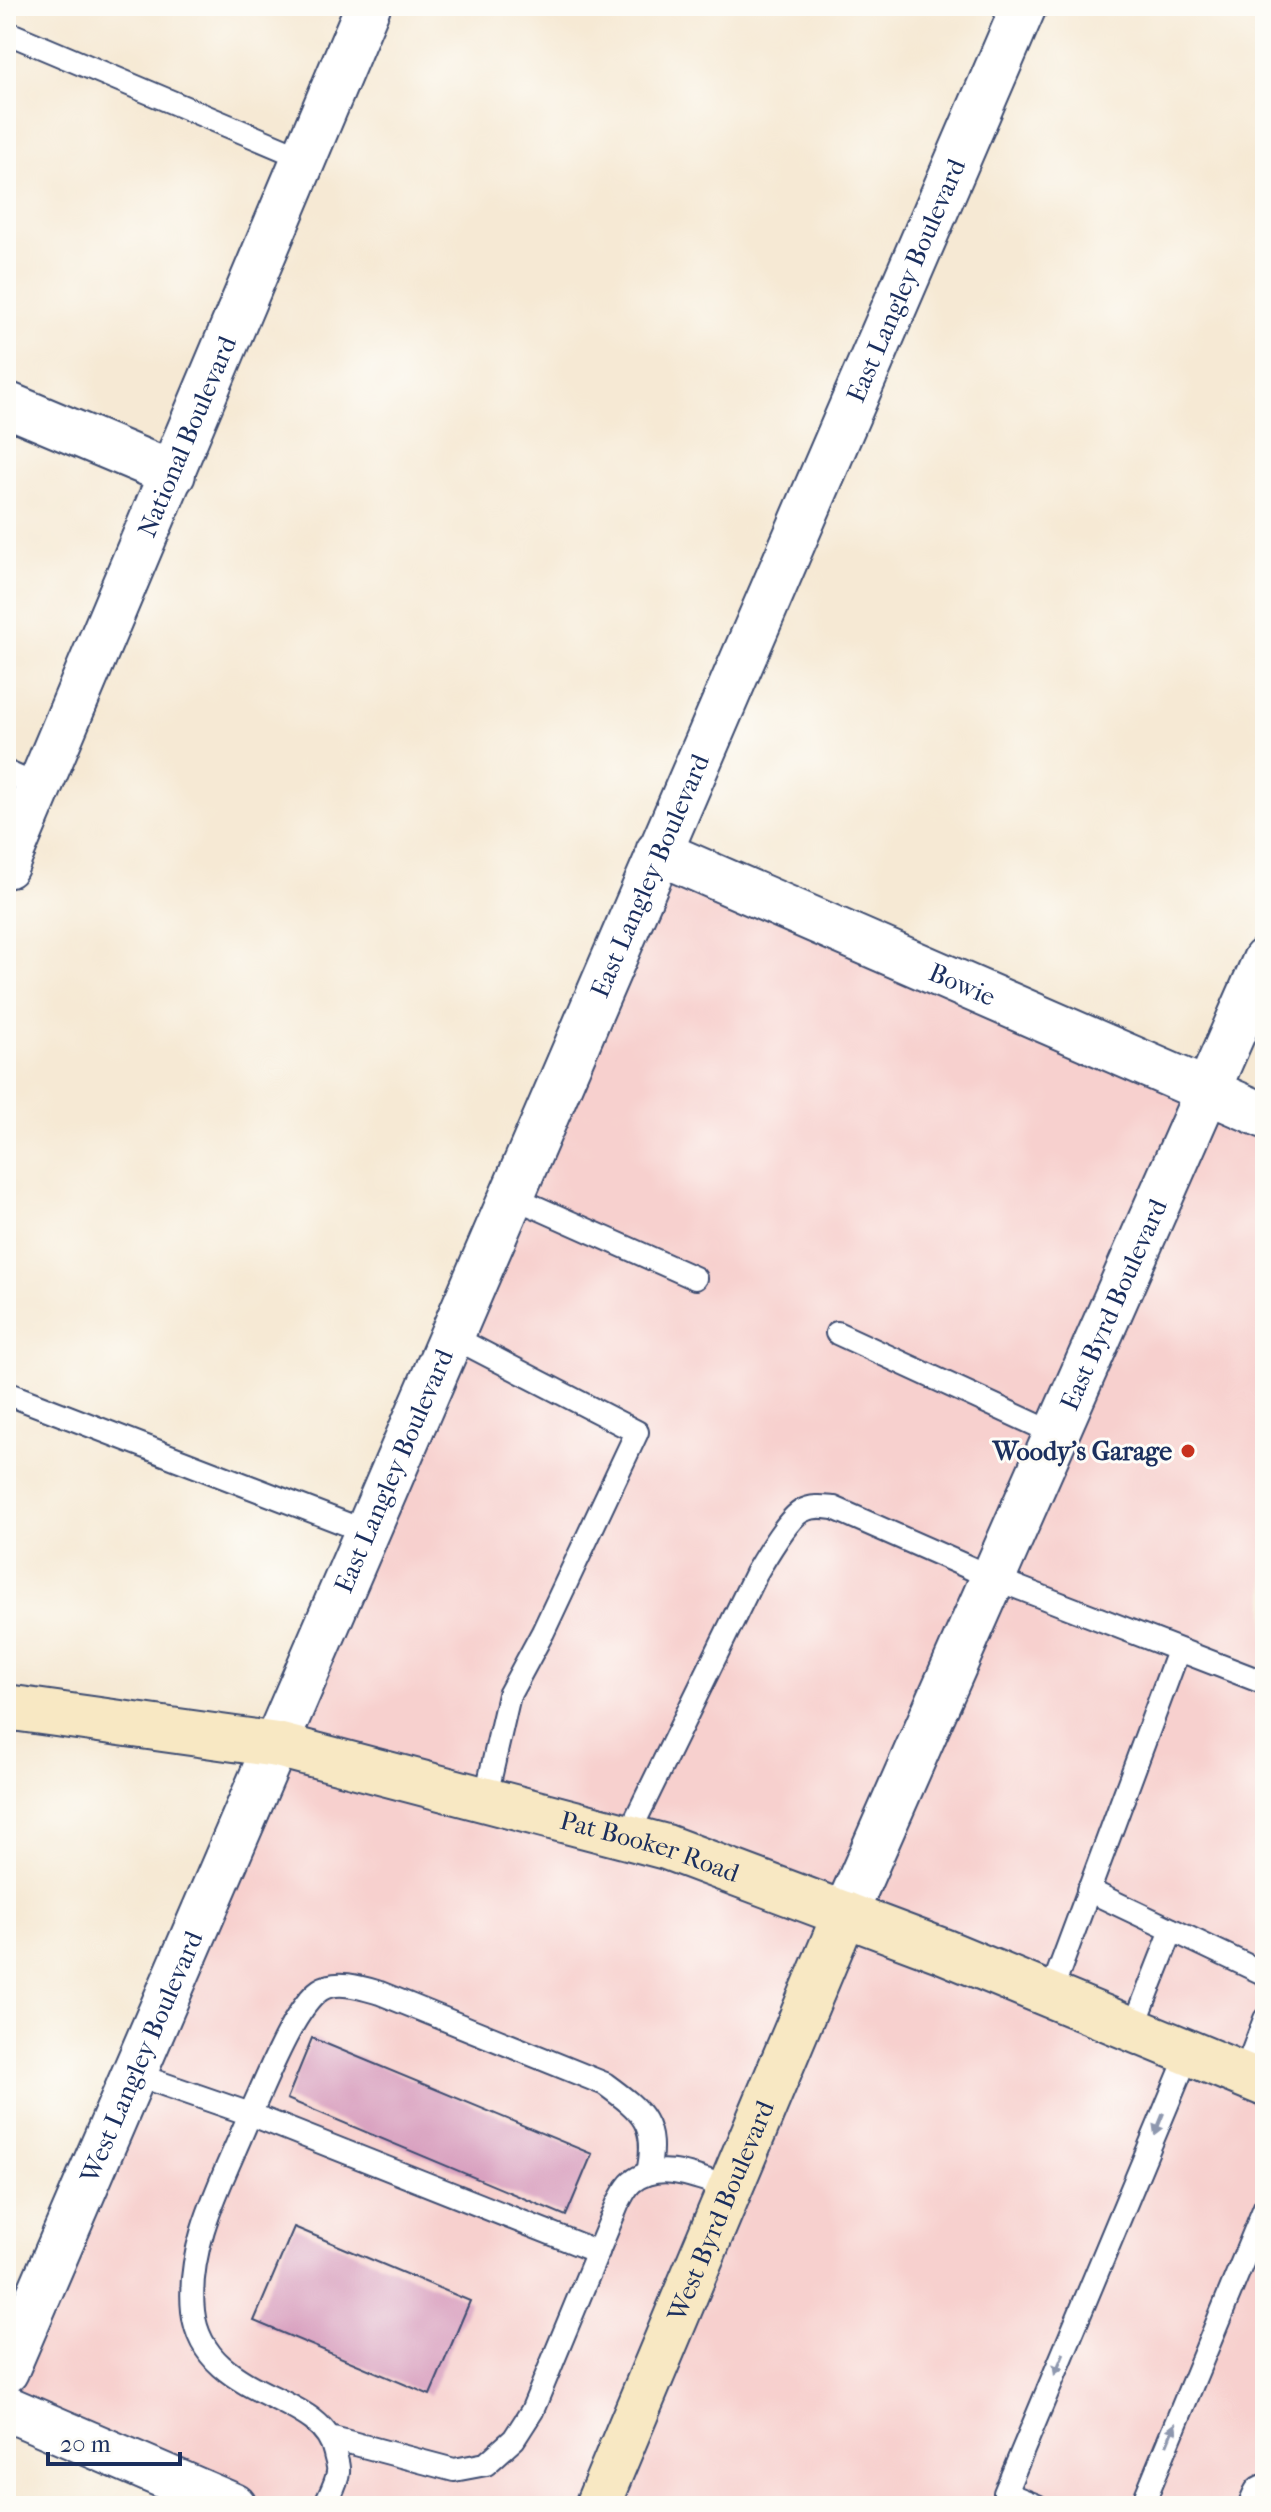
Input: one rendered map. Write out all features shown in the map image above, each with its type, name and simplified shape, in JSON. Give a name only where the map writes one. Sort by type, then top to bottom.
[{"type":"main road","name":"Pat Booker Road","points":[[6,1707],[277,1745],[666,1847],[943,1951],[1254,2079]]},
{"type":"main road","name":"West Byrd Boulevard","points":[[597,2506],[845,1914]]},
{"type":"street","name":"National Boulevard","points":[[6,866],[23,780],[173,474],[368,6]]},
{"type":"street","name":"East Langley Boulevard","points":[[277,1745],[1024,6]]},
{"type":"street","points":[[6,404],[173,474]]},
{"type":"street","name":"Bowie","points":[[658,852],[1265,1116]]},
{"type":"street","name":"East Byrd Boulevard","points":[[845,1914],[1208,1091],[1256,1007],[1265,960]]},
{"type":"street","name":"West Langley Boulevard","points":[[6,2371],[277,1745]]},
{"type":"street","points":[[6,2408],[234,2506]]},
{"type":"street","points":[[1261,2506],[1265,2497]]},
{"type":"lane","points":[[6,32],[304,158]]},
{"type":"lane","points":[[511,1196],[695,1278]]},
{"type":"lane","points":[[837,1333],[1056,1434]]},
{"type":"lane","points":[[451,1336],[637,1432],[543,1632],[509,1695],[485,1800]]},
{"type":"lane","points":[[6,1393],[367,1532]]},
{"type":"lane","points":[[627,1837],[756,1573],[800,1511],[816,1506],[834,1508],[993,1578],[1265,1683]]},
{"type":"lane","points":[[1050,1995],[1178,1651]]},
{"type":"lane","points":[[1088,1890],[1265,1974]]},
{"type":"lane","points":[[1133,2029],[1172,1930]]},
{"type":"lane","points":[[648,2173],[653,2148],[647,2122],[629,2101],[605,2084],[380,1993],[350,1985],[321,1989],[299,2013],[250,2114],[208,2219],[193,2266],[193,2313],[207,2352],[240,2382],[303,2412],[333,2438],[454,2470],[486,2464],[514,2439],[532,2411],[618,2203],[631,2183],[648,2173],[675,2171],[730,2188]]},
{"type":"lane","points":[[1254,2079],[1265,2019]]},
{"type":"lane","points":[[1037,2506],[1005,2493],[1189,2052]]},
{"type":"lane","points":[[134,2074],[250,2114],[598,2252]]},
{"type":"lane","points":[[1142,2506],[1265,2207]]},
{"type":"lane","points":[[325,2506],[339,2472],[333,2438]]},
{"type":"shaded area","points":[[658,852],[1265,1116],[1265,2506],[234,2506],[6,2408]]},
{"type":"building","points":[[312,2038],[592,2154],[566,2216],[287,2099]]},
{"type":"building","points":[[294,2227],[470,2301],[430,2395],[254,2321]]},
{"type":"place","name":"Woody's Garage","points":[[1188,1451]]}]
